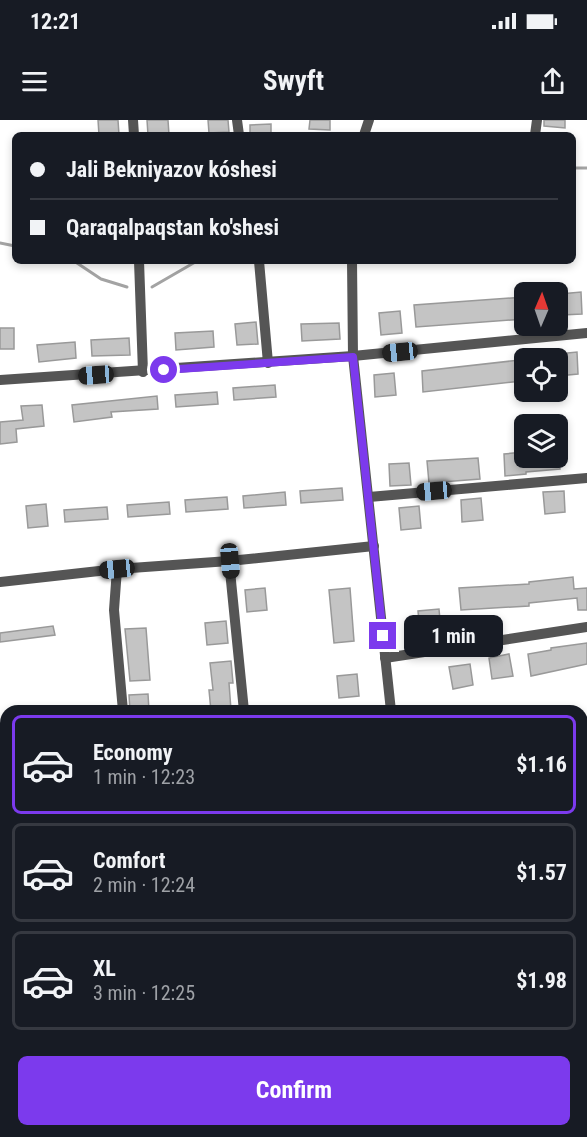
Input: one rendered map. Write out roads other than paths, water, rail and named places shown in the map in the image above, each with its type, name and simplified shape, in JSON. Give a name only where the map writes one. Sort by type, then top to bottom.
[{"type":"street","points":[[139,264],[143,372]]},
{"type":"street","points":[[259,264],[268,363]]},
{"type":"street","points":[[352,264],[353,357],[390,705]]},
{"type":"street","points":[[0,380],[353,357],[587,333]]},
{"type":"street","points":[[369,497],[587,478]]},
{"type":"street","points":[[0,582],[374,546]]},
{"type":"street","points":[[230,561],[243,705]]},
{"type":"street","points":[[117,569],[114,610],[122,705]]},
{"type":"street","points":[[385,658],[587,627]]},
{"type":"waterway","points":[[576,168],[587,168]]},
{"type":"waterway","points":[[0,243],[12,245]]},
{"type":"waterway","points":[[78,264],[101,279],[127,287]]},
{"type":"waterway","points":[[152,287],[192,264]]}]
